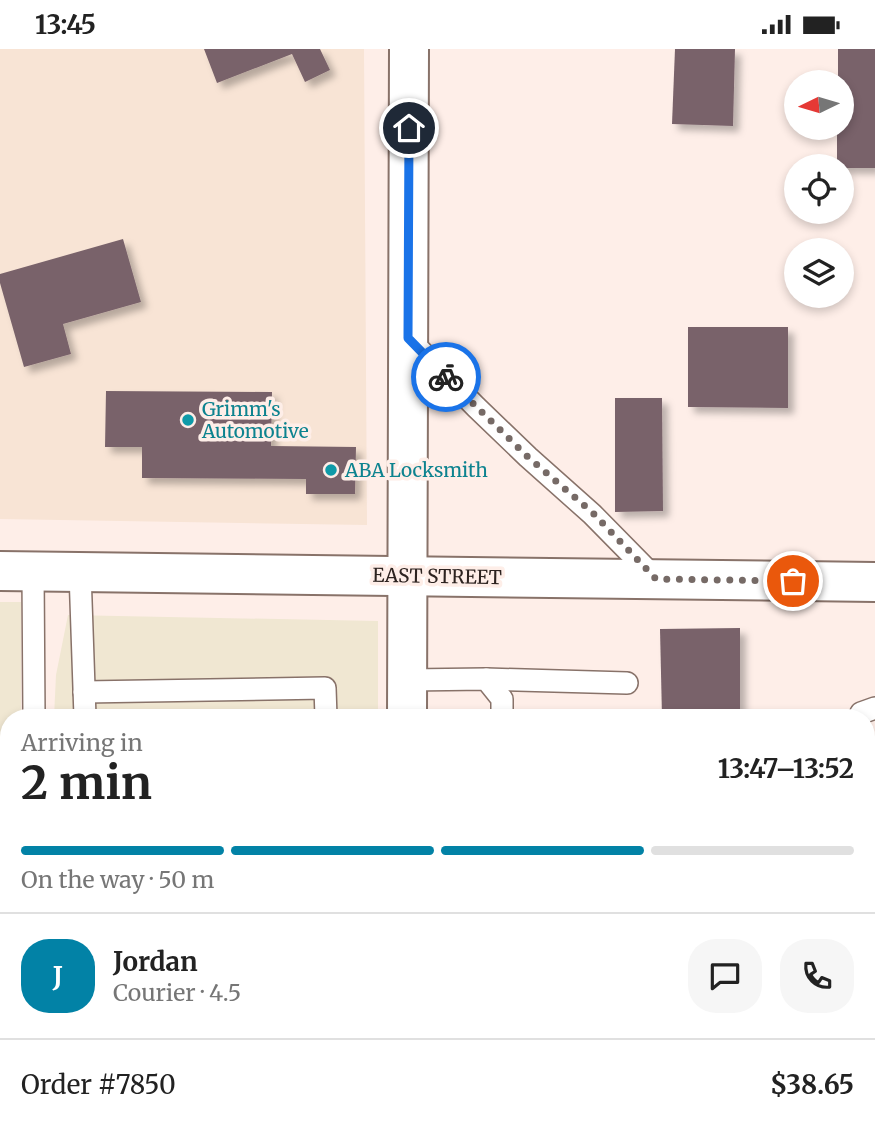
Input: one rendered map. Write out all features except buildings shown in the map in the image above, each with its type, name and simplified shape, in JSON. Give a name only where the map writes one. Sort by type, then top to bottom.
[{"type":"main road","points":[[407,699],[409,49]]},
{"type":"main road","name":"EAST STREET","points":[[17,572],[875,582]]},
{"type":"lane","points":[[408,338],[528,457],[593,513],[656,579]]},
{"type":"lane","points":[[17,572],[33,709]]},
{"type":"lane","points":[[80,572],[85,709]]},
{"type":"lane","points":[[486,680],[502,699],[502,709]]},
{"type":"lane","points":[[407,699],[486,680],[627,683]]},
{"type":"lane","points":[[84,692],[325,688],[326,709]]},
{"type":"shaded area","points":[[0,49],[364,49],[367,525],[0,519]]},
{"type":"shaded area","points":[[0,602],[21,602],[21,709],[0,709]]},
{"type":"shaded area","points":[[68,615],[378,621],[378,709],[54,709],[56,675]]},
{"type":"way so far","points":[[446,377],[528,457],[593,513],[656,579],[793,581]]},
{"type":"place","name":"Grimm's Automotive","points":[[188,420]]},
{"type":"place","name":"ABA Locksmith","points":[[331,470]]},
{"type":"route","points":[[409,128],[408,338],[446,377]]}]
